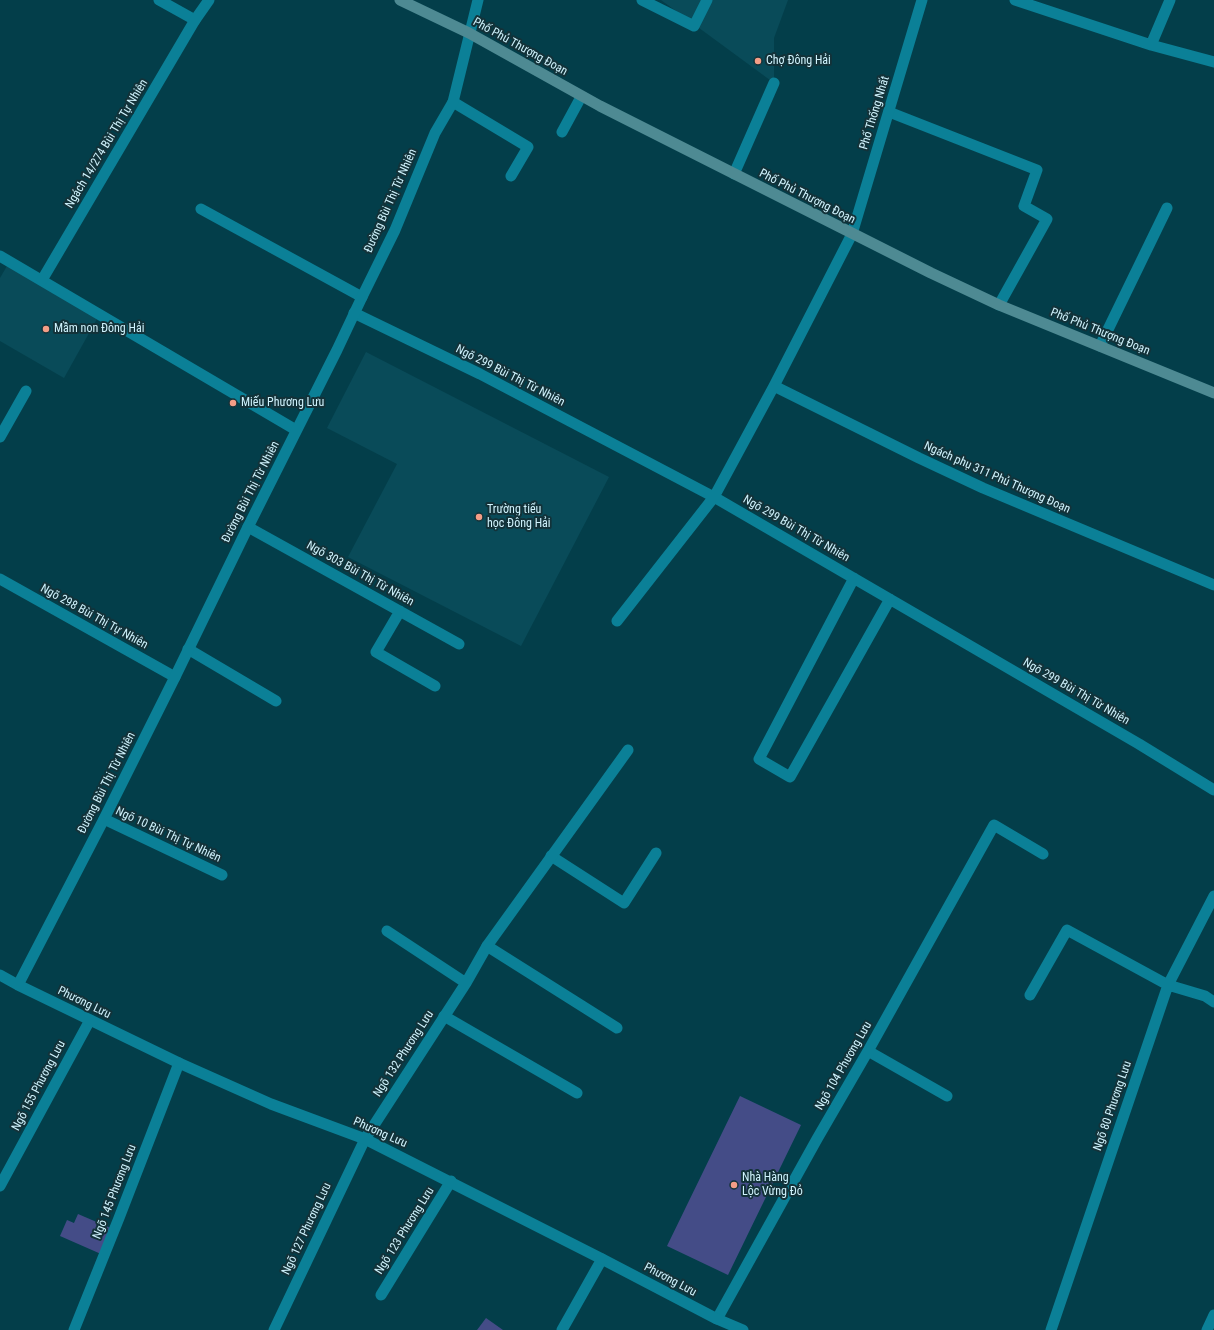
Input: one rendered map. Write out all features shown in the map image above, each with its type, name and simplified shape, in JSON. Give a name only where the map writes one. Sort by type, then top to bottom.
[{"type":"main road","name":"Phố Phủ Thượng Đoạn","points":[[400,0],[469,33],[582,96],[734,174],[852,234],[999,305],[1214,393]]},
{"type":"street","points":[[159,0],[195,20]]},
{"type":"street","name":"Ngách 14/274 Bùi Thị Tự Nhiên","points":[[42,280],[195,20],[209,0]]},
{"type":"street","name":"Đường Bùi Thị Từ Nhiên","points":[[18,985],[175,677],[395,230],[435,133],[453,102],[478,0]]},
{"type":"street","points":[[642,0],[694,26],[707,0]]},
{"type":"street","name":"Phố Thống Nhất","points":[[617,621],[714,497],[774,386],[852,234],[922,0]]},
{"type":"street","points":[[1015,0],[1151,45],[1214,62]]},
{"type":"street","points":[[1151,45],[1170,0]]},
{"type":"street","points":[[734,174],[774,83]]},
{"type":"street","points":[[562,132],[582,96]]},
{"type":"street","points":[[453,102],[528,147],[511,176]]},
{"type":"street","points":[[889,112],[1037,170],[1024,206],[1047,219],[999,305]]},
{"type":"street","points":[[1100,346],[1167,208]]},
{"type":"street","points":[[201,209],[362,297]]},
{"type":"street","points":[[0,256],[296,430]]},
{"type":"street","name":"Ngõ 299 Bùi Thị Từ Nhiên","points":[[354,313],[480,374],[714,497],[1132,740],[1214,790]]},
{"type":"street","name":"Ngách phụ 311 Phủ Thượng Đoạn","points":[[774,386],[982,488],[1214,585]]},
{"type":"street","points":[[0,437],[26,391]]},
{"type":"street","name":"Ngõ 303 Bùi Thị Từ Nhiên","points":[[248,527],[459,644]]},
{"type":"street","points":[[854,578],[759,759],[790,777],[890,599]]},
{"type":"street","name":"Ngõ 298 Bùi Thị Tự Nhiên","points":[[0,579],[175,677]]},
{"type":"street","points":[[400,611],[376,652],[435,686]]},
{"type":"street","points":[[188,649],[276,700]]},
{"type":"street","name":"Ngõ 132 Phương Lưu","points":[[365,1139],[466,983],[487,946],[628,750]]},
{"type":"street","name":"Ngõ 10 Bùi Thị Tự Nhiên","points":[[104,818],[222,875]]},
{"type":"street","name":"Ngõ 104 Phương Lưu","points":[[717,1320],[994,825],[1043,854]]},
{"type":"street","points":[[551,856],[624,903],[656,853]]},
{"type":"street","name":"Ngõ 80 Phương Lưu","points":[[1050,1330],[1168,985],[1214,896]]},
{"type":"street","points":[[1030,995],[1067,930],[1168,985],[1205,996],[1214,1002]]},
{"type":"street","points":[[387,931],[466,983]]},
{"type":"street","points":[[487,946],[617,1028]]},
{"type":"street","name":"Phương Lưu","points":[[0,975],[179,1063],[271,1104],[365,1139],[602,1259],[717,1320],[743,1330]]},
{"type":"street","points":[[444,1016],[577,1092]]},
{"type":"street","name":"Ngõ 155 Phương Lưu","points":[[0,1186],[90,1020]]},
{"type":"street","points":[[868,1051],[946,1096]]},
{"type":"street","name":"Ngõ 145 Phương Lưu","points":[[74,1330],[120,1218],[179,1063]]},
{"type":"street","name":"Ngõ 127 Phương Lưu","points":[[274,1330],[365,1139]]},
{"type":"street","name":"Ngõ 123 Phương Lưu","points":[[381,1295],[451,1182]]},
{"type":"street","points":[[562,1330],[602,1259]]},
{"type":"street","points":[[1207,1330],[1214,1315]]},
{"type":"shaded area","name":"Chợ Đông Hải","points":[[661,0],[788,0],[774,38],[774,83]]},
{"type":"shaded area","name":"Mầm non Đông Hải","points":[[7,266],[98,317],[64,378],[0,341],[0,278]]},
{"type":"shaded area","name":"Trường tiểu học Đông Hải","points":[[366,352],[609,477],[521,646],[348,557],[397,464],[327,428]]},
{"type":"building","name":"Nhà Hàng Lộc Vừng Đỏ","points":[[740,1096],[801,1125],[728,1275],[667,1246]]},
{"type":"building","points":[[78,1214],[113,1229],[101,1254],[60,1236],[67,1220],[74,1223]]},
{"type":"building","points":[[486,1318],[503,1330],[477,1330]]},
{"type":"place","name":"Chợ Đông Hải","points":[[758,61]]},
{"type":"place","name":"Mầm non Đông Hải","points":[[46,329]]},
{"type":"place","name":"Miếu Phương Lưu","points":[[233,403]]},
{"type":"place","name":"Trường tiểu học Đông Hải","points":[[479,517]]},
{"type":"place","name":"Nhà Hàng Lộc Vừng Đỏ","points":[[734,1185]]}]
